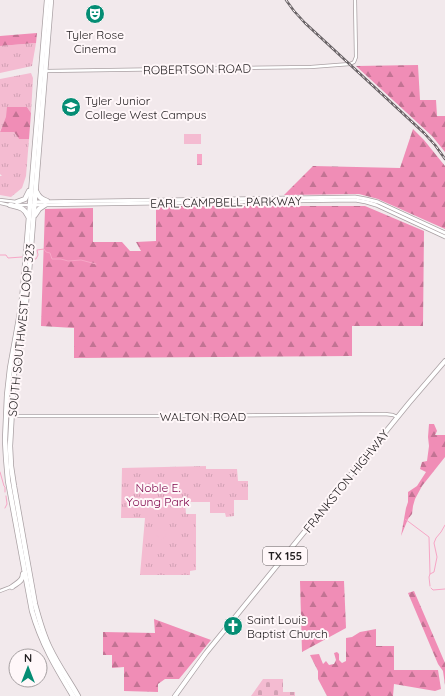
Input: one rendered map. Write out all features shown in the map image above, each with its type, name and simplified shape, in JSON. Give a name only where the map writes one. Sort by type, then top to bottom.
[{"type":"highway","name":"SOUTH SOUTHWEST LOOP 323","points":[[32,203],[36,190],[46,0]]},
{"type":"highway","name":"SOUTH SOUTHWEST LOOP 323","points":[[51,0],[31,186],[32,203],[28,284],[25,311],[15,364],[5,446],[7,470],[21,557],[39,620],[53,659],[73,696]]},
{"type":"highway","points":[[17,202],[26,198],[31,186]]},
{"type":"highway","points":[[10,205],[24,209],[31,219],[46,203],[40,198],[36,190]]},
{"type":"highway","name":"SOUTH SOUTHWEST LOOP 323","points":[[31,219],[21,302],[10,368],[9,416],[12,476],[28,581],[28,592],[36,625],[43,644],[78,696]]},
{"type":"highway","points":[[24,276],[28,284]]},
{"type":"highway","points":[[13,586],[23,578],[21,557]]},
{"type":"highway","points":[[13,586],[22,587],[28,592]]},
{"type":"main road","name":"EARL CAMPBELL PARKWAY","points":[[355,199],[376,205],[445,237]]},
{"type":"main road","name":"EARL CAMPBELL PARKWAY","points":[[32,203],[366,199],[378,202],[445,233]]},
{"type":"main road","name":"FRANKSTON HIGHWAY","points":[[174,696],[206,653],[445,361]]},
{"type":"street","name":"ROBERTSON ROAD","points":[[43,71],[311,67],[349,64],[355,61],[356,56],[356,0]]},
{"type":"street","name":"EARL CAMPBELL PARKWAY","points":[[0,200],[32,203]]},
{"type":"street","name":"EARL CAMPBELL PARKWAY","points":[[0,203],[10,205],[32,203]]},
{"type":"street","name":"WALTON ROAD","points":[[9,416],[385,414],[393,415],[398,418]]},
{"type":"street","points":[[0,591],[28,581]]},
{"type":"green space","points":[[37,33],[36,43],[0,46],[0,36]]},
{"type":"green space","points":[[36,43],[32,66],[0,73],[0,46]]},
{"type":"green space","points":[[418,65],[420,100],[436,100],[437,116],[445,116],[445,152],[432,136],[356,66]]},
{"type":"green space","points":[[31,73],[33,78],[31,113],[27,107],[7,117],[0,131],[0,79]]},
{"type":"green space","points":[[7,107],[27,107],[31,113],[29,139],[19,139],[14,132],[0,132],[6,117]]},
{"type":"green space","points":[[413,129],[445,166],[445,229],[378,199],[359,194],[284,195],[313,166],[400,168]]},
{"type":"green space","points":[[0,132],[14,132],[19,139],[29,139],[26,176],[22,188],[11,197],[0,195],[0,176],[2,176],[0,174]]},
{"type":"green space","points":[[184,134],[201,134],[201,144],[184,144]]},
{"type":"green space","points":[[156,206],[365,206],[424,231],[423,326],[352,326],[352,356],[74,358],[74,328],[41,326],[45,209],[93,208],[93,242],[122,242],[130,251],[141,251],[136,242],[156,241]]},
{"type":"green space","points":[[429,424],[434,424],[437,431],[435,435],[445,435],[445,457],[422,486],[415,499],[412,514],[408,519],[401,536],[408,502],[408,492],[417,486],[426,472],[420,469],[422,462],[427,461]]},
{"type":"green space","name":"Noble E. Young Park","points":[[206,466],[206,469],[237,469],[238,481],[248,481],[248,500],[234,500],[234,516],[226,517],[225,513],[210,513],[210,502],[185,502],[186,514],[196,514],[196,570],[190,571],[190,575],[140,575],[145,518],[121,518],[122,468]]},
{"type":"green space","points":[[161,528],[167,536],[160,540],[155,532]]},
{"type":"green space","points":[[300,581],[344,581],[346,628],[302,652]]},
{"type":"green space","points":[[414,591],[445,663],[445,685],[443,671],[438,664],[408,593]]},
{"type":"green space","points":[[154,619],[211,640],[179,679],[165,679],[158,684],[158,692],[124,691],[124,667],[112,668],[112,655],[103,655],[103,632],[155,633]]},
{"type":"green space","points":[[376,629],[376,646],[394,646],[394,670],[438,670],[441,689],[435,691],[394,684],[393,696],[327,696],[318,679],[318,671],[310,655],[319,654],[323,664],[326,661],[329,665],[334,664],[336,660],[334,653],[337,652],[339,654],[339,660],[342,663],[346,661],[346,638],[352,637],[360,632]]},
{"type":"green space","points":[[263,679],[283,679],[283,692],[295,692],[295,696],[251,696]]},
{"type":"water","points":[[197,154],[202,154],[202,165],[197,165]]},
{"type":"waterway","points":[[33,259],[36,259],[38,255],[37,250],[44,249],[46,252],[50,253],[52,259],[68,261],[81,260],[96,264]]},
{"type":"waterway","points":[[0,255],[6,255],[8,258],[22,257]]},
{"type":"waterway","points":[[0,472],[5,487],[5,492]]},
{"type":"waterway","points":[[5,508],[7,504],[6,496]]},
{"type":"waterway","points":[[405,519],[429,537],[430,586]]},
{"type":"waterway","points":[[430,574],[434,572],[437,557],[434,543],[445,525]]},
{"type":"waterway","points":[[431,588],[433,590],[445,589]]},
{"type":"railway","points":[[286,0],[305,23],[424,133],[445,159]]},
{"type":"place","name":"Tyler Rose Cinema","points":[[95,14]]},
{"type":"place","name":"Tyler Junior College West Campus","points":[[71,107]]},
{"type":"place","name":"Saint Louis Baptist Church","points":[[233,626]]}]
